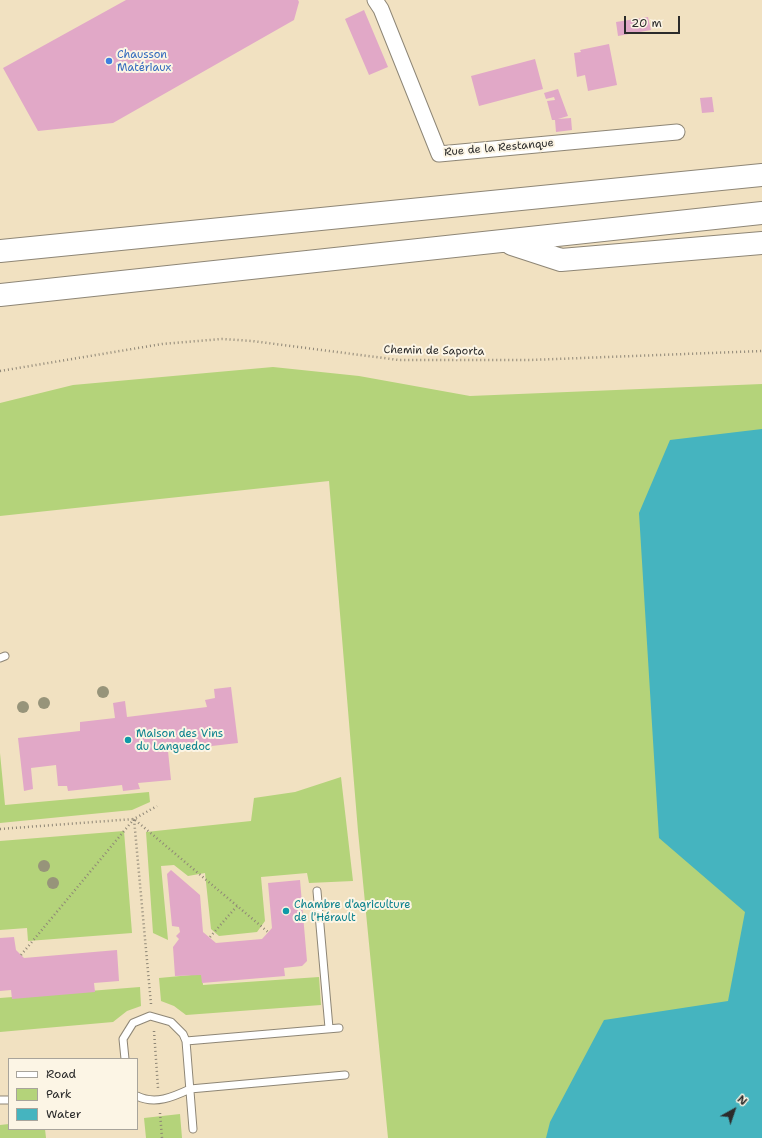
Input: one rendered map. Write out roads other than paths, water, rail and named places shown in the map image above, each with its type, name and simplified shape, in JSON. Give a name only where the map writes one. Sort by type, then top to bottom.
[{"type":"highway","points":[[0,251],[762,175]]},
{"type":"highway","points":[[0,295],[504,242],[762,213]]},
{"type":"highway","points":[[504,242],[561,260],[762,243]]},
{"type":"street","name":"Rue de la Restanque","points":[[375,0],[381,9],[439,154],[677,132]]},
{"type":"lane","points":[[317,891],[329,1028]]},
{"type":"lane","points":[[126,1058],[123,1039],[133,1023],[153,1016],[171,1022],[183,1034],[186,1041],[193,1129]]},
{"type":"lane","points":[[186,1041],[339,1028]]},
{"type":"lane","points":[[138,1096],[154,1101],[172,1097],[190,1089],[345,1075]]},
{"type":"water","points":[[762,429],[762,1138],[546,1138],[550,1122],[604,1020],[728,1001],[745,912],[659,838],[639,513],[670,440]]},
{"type":"place","name":"Chausson Matériaux","points":[[109,61]]},
{"type":"place","name":"Maison des Vins du Languedoc","points":[[128,740]]},
{"type":"place","name":"Chambre d'agriculture de l'Hérault","points":[[286,911]]}]
